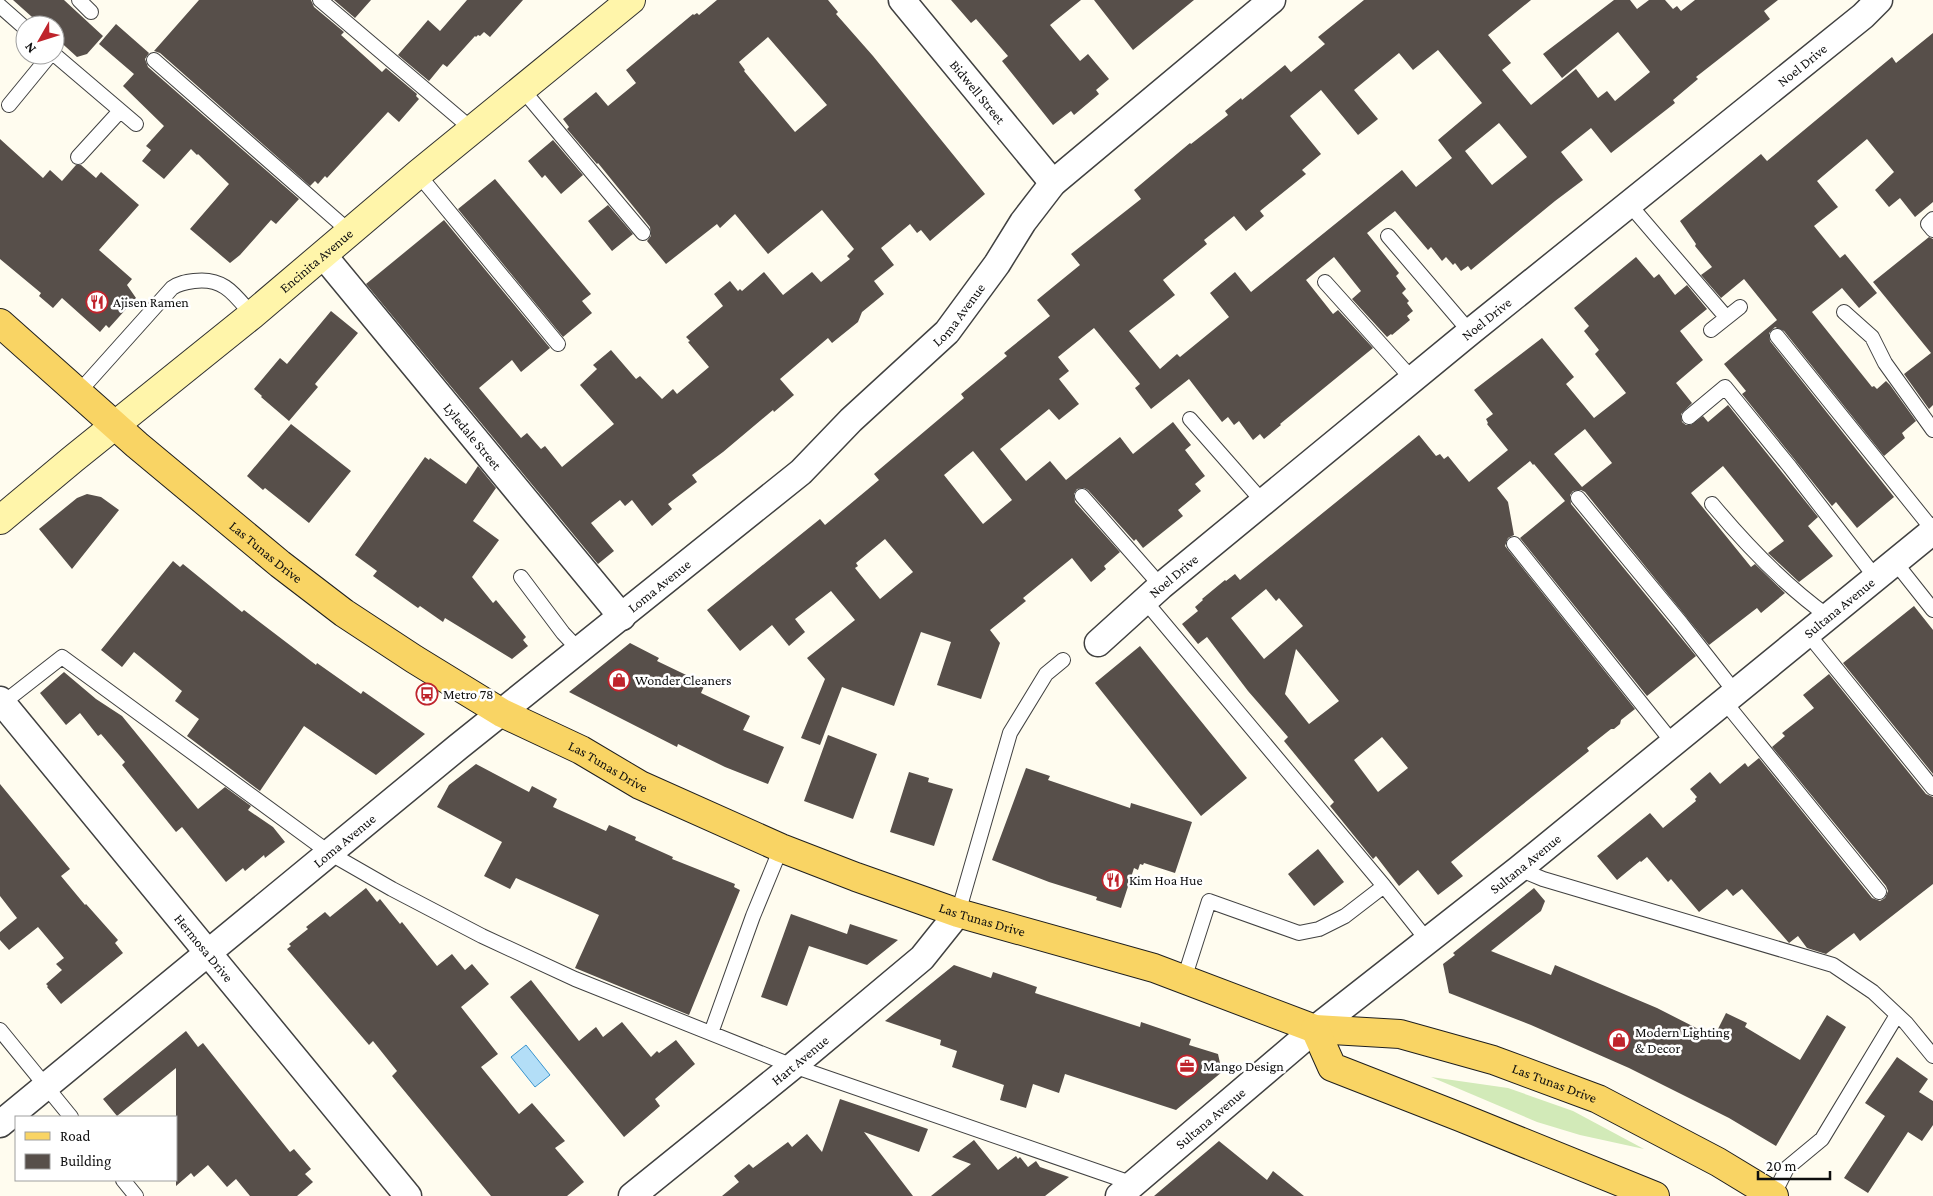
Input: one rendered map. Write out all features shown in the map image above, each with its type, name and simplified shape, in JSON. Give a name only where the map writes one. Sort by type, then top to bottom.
[{"type":"main road","name":"Las Tunas Drive","points":[[0,323],[116,426],[280,564],[344,613],[502,713],[581,750],[640,785],[780,848],[856,877],[958,913],[1154,968],[1315,1029],[1400,1034],[1502,1063],[1598,1098],[1718,1162],[1773,1196]]},
{"type":"main road","points":[[1315,1029],[1332,1067],[1655,1196]]},
{"type":"street","name":"Encinita Avenue","points":[[0,520],[252,315],[418,174],[631,0]]},
{"type":"street","name":"Bidwell Street","points":[[902,0],[1053,183]]},
{"type":"street","name":"Loma Avenue","points":[[0,1124],[331,854],[458,747],[801,472],[851,420],[947,332],[997,264],[1023,222],[1053,183],[1272,0]]},
{"type":"street","name":"Noel Drive","points":[[1098,643],[1153,594],[1263,502],[1470,332],[1863,16],[1879,0]]},
{"type":"street","name":"Lyledale Street","points":[[323,255],[622,617]]},
{"type":"street","name":"Sultana Avenue","points":[[1127,1190],[1315,1029],[1519,869],[1933,530]]},
{"type":"street","name":"Hermosa Drive","points":[[2,701],[408,1196]]},
{"type":"street","name":"Hart Avenue","points":[[632,1196],[793,1066],[922,958],[958,913]]},
{"type":"lane","points":[[79,0],[91,12]]},
{"type":"lane","points":[[320,0],[473,130]]},
{"type":"lane","points":[[0,6],[15,19]]},
{"type":"lane","points":[[154,60],[350,232]]},
{"type":"lane","points":[[65,64],[136,124]]},
{"type":"lane","points":[[9,105],[42,65]]},
{"type":"lane","points":[[522,89],[643,233]]},
{"type":"lane","points":[[78,157],[120,111]]},
{"type":"lane","points":[[418,174],[558,344]]},
{"type":"lane","points":[[1629,204],[1726,318]]},
{"type":"lane","points":[[1933,219],[1928,224],[1933,230]]},
{"type":"lane","points":[[1388,236],[1470,332]]},
{"type":"lane","points":[[78,393],[172,288],[179,284],[202,280],[218,282],[229,289],[252,315]]},
{"type":"lane","points":[[1325,282],[1413,380]]},
{"type":"lane","points":[[1711,330],[1740,307]]},
{"type":"lane","points":[[1844,312],[1872,337],[1885,364],[1933,430]]},
{"type":"lane","points":[[1777,336],[1933,530]]},
{"type":"lane","points":[[1689,416],[1725,387],[1790,467],[1885,570],[1933,610]]},
{"type":"lane","points":[[1190,419],[1263,502]]},
{"type":"lane","points":[[1082,496],[1153,594],[1427,940]]},
{"type":"lane","points":[[1578,498],[1681,624],[1730,697],[1879,892]]},
{"type":"lane","points":[[1712,504],[1746,544],[1798,595],[1829,617]]},
{"type":"lane","points":[[1514,544],[1673,743]]},
{"type":"lane","points":[[521,577],[563,633],[579,650]]},
{"type":"lane","points":[[1808,634],[1933,788]]},
{"type":"lane","points":[[2,701],[62,657],[331,854],[392,889],[482,936],[575,978],[711,1034],[1127,1190]]},
{"type":"lane","points":[[958,913],[1010,733],[1046,674],[1063,660]]},
{"type":"lane","points":[[711,1034],[780,848]]},
{"type":"lane","points":[[1519,869],[1543,879],[1833,965],[1873,992],[1930,1047]]},
{"type":"lane","points":[[1184,980],[1208,901],[1299,933],[1319,929],[1345,916],[1384,886]]},
{"type":"lane","points":[[1773,1196],[1787,1168],[1822,1139],[1897,1015]]},
{"type":"lane","points":[[0,1030],[70,1116]]},
{"type":"lane","points":[[124,1181],[136,1196]]},
{"type":"green space","points":[[1431,1077],[1508,1088],[1573,1111],[1644,1149],[1580,1135],[1537,1122]]},
{"type":"water","points":[[526,1045],[550,1075],[535,1087],[511,1057]]},
{"type":"building","points":[[13,0],[64,0],[103,36],[87,54],[77,57],[65,46],[65,15],[30,15]]},
{"type":"building","points":[[199,0],[311,0],[314,7],[344,32],[341,35],[382,72],[386,68],[417,94],[416,96],[419,99],[399,122],[388,112],[327,178],[325,176],[318,184],[315,181],[310,186],[160,53],[154,51]]},
{"type":"building","points":[[334,0],[371,0],[355,18]]},
{"type":"building","points":[[467,0],[523,0],[490,37],[484,32],[480,36],[475,36],[447,67],[443,64],[429,81],[398,55],[428,20],[440,31]]},
{"type":"building","points":[[717,0],[828,0],[838,12],[836,14],[873,56],[985,194],[930,241],[921,230],[917,233],[910,224],[881,248],[894,265],[874,281],[884,294],[862,312],[858,322],[832,343],[828,338],[780,379],[794,395],[692,475],[697,482],[668,504],[672,509],[652,526],[632,500],[625,506],[620,500],[591,523],[614,551],[598,564],[366,284],[444,220],[550,348],[521,372],[512,360],[479,388],[521,438],[527,433],[541,449],[545,446],[562,467],[614,424],[580,385],[597,369],[593,365],[611,350],[636,379],[640,376],[662,399],[673,389],[677,394],[709,367],[686,337],[723,306],[714,294],[730,281],[738,291],[740,289],[742,291],[764,272],[783,295],[812,272],[821,282],[850,259],[847,256],[854,249],[822,210],[768,254],[735,214],[720,228],[717,224],[666,264],[647,241],[651,236],[650,227],[598,163],[567,129],[569,127],[563,119],[596,92],[608,106],[636,83],[626,70],[693,14],[697,13],[699,15]],"holes":[[[768,37],[827,105],[795,132],[744,71],[739,62]]]},
{"type":"building","points":[[951,0],[1081,0],[1050,25],[1080,61],[1088,54],[1109,79],[1096,90],[1099,94],[1074,115],[1071,111],[1053,125],[1002,61],[1008,56],[976,19],[971,23]]},
{"type":"building","points":[[1094,0],[1194,0],[1133,50]]},
{"type":"building","points":[[1364,0],[1531,0],[1488,35],[1511,63],[1502,70],[1531,105],[1576,69],[1598,98],[1607,91],[1615,101],[1650,72],[1618,32],[1562,78],[1543,54],[1614,0],[1630,0],[1637,9],[1649,0],[1665,0],[1673,9],[1677,6],[1681,11],[1695,0],[1778,0],[1764,11],[1770,19],[1696,77],[1698,79],[1673,100],[1675,103],[1611,153],[1591,128],[1561,152],[1583,180],[1471,270],[1468,266],[1461,271],[1455,263],[1453,265],[1446,257],[1442,261],[1431,247],[1428,250],[1395,211],[1367,233],[1399,273],[1396,276],[1406,289],[1402,293],[1409,301],[1407,303],[1413,311],[1407,316],[1410,320],[1392,335],[1387,337],[1352,299],[1361,291],[1334,257],[1306,280],[1333,314],[1338,310],[1373,348],[1264,439],[1260,434],[1253,440],[1239,421],[1234,425],[1228,417],[1222,422],[1189,379],[1151,409],[1135,388],[1140,384],[1094,328],[1058,357],[1069,371],[1059,379],[1079,404],[1059,420],[1049,409],[1000,449],[1026,481],[1050,461],[1066,480],[1120,437],[1133,454],[1173,422],[1191,445],[1185,450],[1205,476],[1195,484],[1201,491],[1178,510],[1183,516],[1143,548],[1136,539],[1134,541],[1088,490],[1084,488],[1077,489],[1074,494],[1075,502],[1120,552],[1104,566],[1106,569],[1091,582],[1072,558],[1023,598],[1026,601],[990,630],[1000,643],[981,699],[937,685],[951,642],[921,632],[894,706],[842,687],[820,745],[801,738],[825,679],[807,658],[855,620],[831,591],[795,619],[805,632],[789,646],[772,625],[740,651],[707,610],[820,519],[825,525],[879,480],[874,474],[964,398],[961,394],[1007,356],[1004,353],[1050,316],[1037,300],[1080,265],[1071,254],[1141,199],[1134,190],[1190,143],[1228,115],[1225,111],[1241,98],[1242,100],[1285,65],[1291,72],[1325,44],[1318,37]],"holes":[[[1438,50],[1482,103],[1438,140],[1452,158],[1416,187],[1402,170],[1251,292],[1235,272],[1210,293],[1229,317],[1180,357],[1177,354],[1160,369],[1129,331],[1175,295],[1163,280],[1207,244],[1204,240],[1234,216],[1246,231],[1264,216],[1260,211],[1306,174],[1302,170],[1321,154],[1290,116],[1321,90],[1358,135],[1378,119],[1354,90],[1399,53],[1413,70]],[[1499,123],[1527,157],[1492,185],[1465,151]],[[973,451],[1012,500],[983,524],[944,475]],[[885,539],[913,572],[880,599],[855,568],[858,566],[856,563]]]},
{"type":"building","points":[[116,24],[149,53],[145,59],[148,67],[299,199],[276,224],[271,220],[240,255],[230,263],[190,229],[229,184],[191,149],[164,179],[142,161],[151,150],[146,146],[164,126],[123,86],[134,74],[99,44]]},
{"type":"building","points":[[1933,33],[1933,202],[1915,217],[1900,198],[1889,207],[1875,190],[1894,172],[1867,139],[1817,181],[1838,207],[1814,226],[1840,258],[1845,254],[1877,293],[1859,308],[1842,288],[1812,312],[1872,387],[1874,386],[1877,389],[1886,381],[1890,385],[1916,421],[1902,433],[1905,438],[1884,456],[1784,331],[1775,327],[1769,333],[1770,341],[1894,497],[1857,528],[1836,502],[1832,506],[1742,394],[1746,391],[1724,364],[1777,320],[1744,279],[1721,298],[1701,275],[1712,267],[1695,246],[1696,244],[1680,221],[1761,154],[1767,161],[1892,57],[1896,63]]},
{"type":"building","points":[[0,139],[43,178],[50,170],[62,181],[76,165],[81,165],[96,178],[101,172],[139,205],[99,250],[132,279],[127,285],[136,298],[109,328],[106,325],[100,332],[62,298],[53,308],[39,296],[41,293],[0,259]]},
{"type":"building","points":[[553,140],[583,175],[561,194],[545,175],[542,178],[528,161]]},
{"type":"building","points":[[495,179],[591,294],[582,301],[592,313],[563,337],[458,209]]},
{"type":"building","points":[[608,205],[633,234],[612,251],[588,221]]},
{"type":"building","points":[[1929,237],[1933,239],[1933,405],[1929,409],[1904,374],[1931,353],[1873,282]]},
{"type":"building","points":[[1636,257],[1654,278],[1659,274],[1675,295],[1687,285],[1707,309],[1680,331],[1703,360],[1676,383],[1692,403],[1681,414],[1682,422],[1686,425],[1691,425],[1703,416],[1708,422],[1728,405],[1818,517],[1808,526],[1833,556],[1799,582],[1768,553],[1784,541],[1723,466],[1691,493],[1751,567],[1755,564],[1785,593],[1761,613],[1757,608],[1709,645],[1585,492],[1581,490],[1573,491],[1570,495],[1571,504],[1696,656],[1647,696],[1520,538],[1565,501],[1530,461],[1497,488],[1508,502],[1514,535],[1508,538],[1505,546],[1635,709],[1621,720],[1620,724],[1614,729],[1611,729],[1587,748],[1589,751],[1451,862],[1463,876],[1438,895],[1418,870],[1399,886],[1376,856],[1373,859],[1330,806],[1334,802],[1284,741],[1288,737],[1248,691],[1207,637],[1198,644],[1182,624],[1198,611],[1195,607],[1202,599],[1225,580],[1235,574],[1240,580],[1419,435],[1436,456],[1440,454],[1444,459],[1448,456],[1469,482],[1508,450],[1487,424],[1486,419],[1493,414],[1474,390],[1542,338],[1574,377],[1566,384],[1594,418],[1626,393],[1595,354],[1599,350],[1584,331],[1589,326],[1574,308]],"holes":[[[1585,429],[1612,463],[1582,487],[1554,454]],[[1266,589],[1276,601],[1279,598],[1303,626],[1264,659],[1231,618]],[[1296,649],[1339,701],[1309,724],[1285,694]],[[1382,737],[1408,768],[1378,792],[1354,760]]]},
{"type":"building","points":[[331,311],[358,333],[315,384],[318,387],[289,421],[254,389],[280,358],[287,364]]},
{"type":"building","points":[[291,424],[351,471],[309,523],[247,476]]},
{"type":"building","points":[[425,457],[429,460],[430,458],[466,484],[478,466],[496,488],[473,521],[499,540],[472,577],[493,603],[496,600],[526,637],[523,640],[528,646],[512,659],[445,618],[443,622],[420,606],[418,608],[373,576],[377,571],[355,555]]},
{"type":"building","points":[[87,494],[101,497],[119,510],[72,569],[39,529],[77,498]]},
{"type":"building","points":[[173,561],[180,567],[183,564],[242,612],[244,610],[316,665],[317,663],[361,694],[363,691],[425,734],[376,775],[304,726],[260,791],[187,736],[199,719],[175,701],[182,691],[134,652],[122,667],[101,650]]},
{"type":"building","points":[[1914,606],[1933,630],[1933,774],[1843,663]]},
{"type":"building","points":[[630,643],[659,658],[657,661],[705,684],[701,693],[750,716],[743,730],[784,747],[768,784],[725,767],[678,744],[677,747],[569,692]]},
{"type":"building","points":[[1140,646],[1247,778],[1201,816],[1095,683]]},
{"type":"building","points":[[64,672],[96,699],[122,716],[198,809],[225,787],[251,806],[248,810],[273,827],[285,842],[265,858],[264,855],[245,871],[243,868],[226,882],[182,827],[176,832],[122,765],[125,762],[101,734],[98,736],[80,713],[66,725],[40,693]]},
{"type":"building","points":[[1829,674],[1926,794],[1933,797],[1933,884],[1860,941],[1854,933],[1826,954],[1807,948],[1798,936],[1789,943],[1742,889],[1733,896],[1727,889],[1699,912],[1671,879],[1668,882],[1647,857],[1617,880],[1597,856],[1650,813],[1663,828],[1696,801],[1697,797],[1690,789],[1710,772],[1720,784],[1745,763],[1748,767],[1759,758],[1872,898],[1880,901],[1885,898],[1888,891],[1886,886],[1772,747],[1785,736],[1782,733],[1814,708],[1803,695]]},
{"type":"building","points":[[828,735],[877,754],[853,819],[804,801]]},
{"type":"building","points":[[476,764],[529,792],[532,786],[557,799],[553,807],[606,831],[609,825],[636,837],[635,840],[673,857],[672,859],[735,884],[734,887],[740,890],[689,1015],[575,968],[599,915],[516,878],[510,889],[484,876],[502,842],[437,807],[449,785]]},
{"type":"building","points":[[1026,768],[1050,776],[1048,780],[1130,808],[1131,803],[1192,822],[1175,873],[1144,863],[1143,865],[1140,864],[1138,870],[1134,868],[1121,908],[1096,900],[1097,897],[1049,882],[992,860]]},
{"type":"building","points":[[909,772],[929,778],[928,782],[953,789],[934,846],[890,832]]},
{"type":"building","points":[[0,784],[70,869],[61,876],[118,940],[115,943],[123,953],[61,1004],[46,984],[62,970],[56,964],[64,958],[38,927],[9,950],[0,940],[0,932],[17,918],[0,896]]},
{"type":"building","points":[[1318,849],[1344,882],[1314,906],[1288,874]]},
{"type":"building","points":[[366,888],[377,902],[380,899],[400,924],[402,922],[437,966],[452,954],[465,970],[472,964],[489,984],[461,1007],[498,1054],[481,1067],[519,1114],[532,1103],[565,1141],[555,1148],[584,1182],[567,1196],[491,1196],[392,1076],[397,1071],[373,1041],[369,1045],[287,949],[291,946],[289,944],[308,929],[306,927],[325,912],[330,917]]},
{"type":"building","points":[[1534,888],[1545,901],[1541,911],[1491,951],[1551,975],[1555,965],[1657,1008],[1714,1037],[1726,1013],[1747,1023],[1745,1027],[1800,1060],[1827,1015],[1846,1027],[1776,1146],[1729,1118],[1629,1068],[1531,1025],[1449,993],[1443,964],[1455,955],[1453,953]]},
{"type":"building","points":[[791,914],[847,934],[850,924],[898,940],[867,965],[809,946],[787,1006],[761,997]]},
{"type":"building","points":[[954,965],[991,978],[993,972],[1037,987],[1035,993],[1140,1027],[1141,1022],[1191,1039],[1189,1045],[1218,1054],[1222,1072],[1176,1110],[1065,1074],[1059,1093],[1033,1084],[1026,1108],[1000,1100],[1004,1085],[952,1067],[957,1051],[940,1045],[941,1040],[885,1021]]},
{"type":"building","points":[[531,980],[579,1041],[596,1027],[603,1037],[622,1022],[651,1057],[657,1051],[659,1053],[676,1040],[695,1064],[655,1099],[660,1106],[624,1137],[510,997]]},
{"type":"building","points":[[186,1031],[198,1047],[203,1043],[290,1152],[294,1149],[311,1169],[305,1174],[313,1182],[297,1196],[250,1196],[236,1179],[227,1187],[208,1165],[194,1177],[191,1173],[176,1186],[176,1181],[178,1181],[178,1116],[176,1116],[176,1068],[117,1116],[103,1099]]},
{"type":"building","points":[[1897,1057],[1928,1079],[1919,1092],[1933,1101],[1933,1125],[1922,1141],[1908,1132],[1868,1193],[1844,1178],[1885,1116],[1865,1103]]},
{"type":"building","points":[[840,1099],[928,1129],[919,1152],[864,1132],[913,1196],[722,1196],[739,1182],[734,1176],[749,1164],[753,1168],[788,1142],[792,1147],[807,1134],[822,1152]]},
{"type":"building","points":[[974,1140],[998,1170],[1016,1156],[1018,1159],[1020,1157],[1028,1167],[1036,1161],[1040,1167],[1069,1177],[1045,1196],[931,1196],[971,1164],[952,1157]]},
{"type":"building","points":[[1219,1141],[1267,1180],[1273,1171],[1304,1196],[1154,1196]]},
{"type":"place","name":"Ajisen Ramen","points":[[97,302]]},
{"type":"place","name":"Wonder Cleaners","points":[[619,680]]},
{"type":"place","name":"Metro 78","points":[[427,694]]},
{"type":"place","name":"Kim Hoa Hue","points":[[1113,880]]},
{"type":"place","name":"Modern Lighting & Decor","points":[[1619,1040]]},
{"type":"place","name":"Mango Design","points":[[1187,1066]]}]
